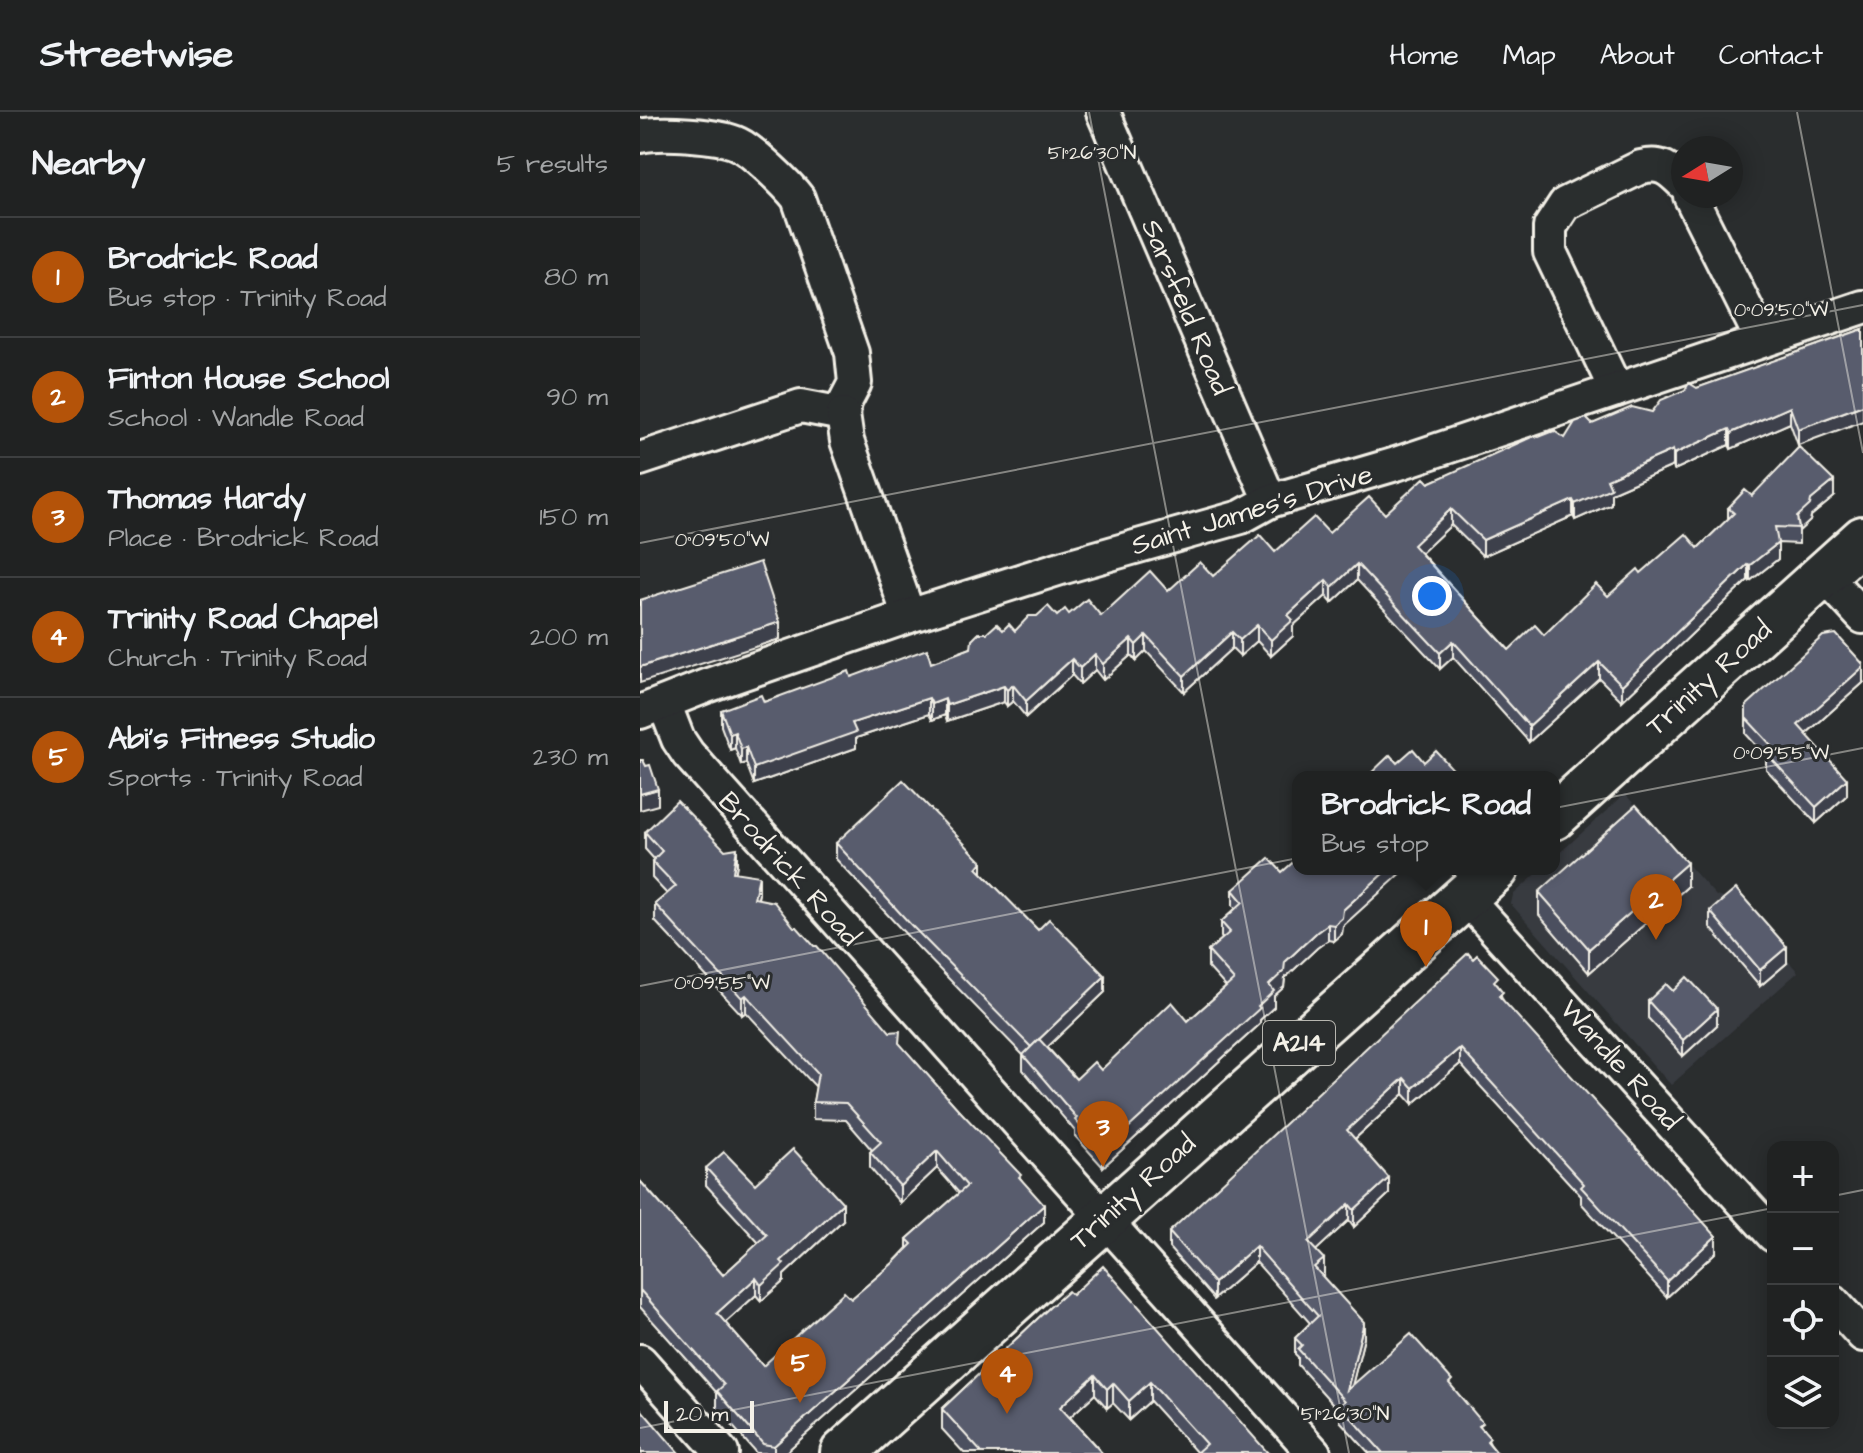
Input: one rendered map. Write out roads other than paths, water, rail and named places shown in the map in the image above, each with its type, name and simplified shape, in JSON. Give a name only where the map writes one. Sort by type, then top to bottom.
[{"type":"highway","name":"Trinity Road","points":[[1560,812],[1863,539]]},
{"type":"highway","name":"Trinity Road","points":[[843,1453],[1481,883]]},
{"type":"street","name":"Sarsfeld Road","points":[[1103,112],[1270,501]]},
{"type":"street","points":[[640,136],[683,123],[739,144],[788,184],[798,198],[852,353],[855,383],[845,402],[843,414],[847,441],[909,616]]},
{"type":"street","points":[[1616,390],[1550,252],[1550,227],[1565,204],[1641,167],[1654,164],[1671,172]]},
{"type":"street","points":[[1696,208],[1762,340]]},
{"type":"street","name":"Saint James's Drive","points":[[652,708],[909,616],[1064,567],[1241,517],[1270,501],[1396,464],[1863,307]]},
{"type":"street","points":[[640,459],[801,406],[843,414]]},
{"type":"street","points":[[1824,575],[1863,617]]},
{"type":"street","name":"Brodrick Road","points":[[652,708],[688,754],[1314,1453]]},
{"type":"street","name":"Wandle Road","points":[[1481,883],[1767,1228]]},
{"type":"street","points":[[1839,1309],[1863,1335]]},
{"type":"street","points":[[640,1361],[722,1453]]},
{"type":"place","name":"Finton House School","points":[[1656,940]]},
{"type":"place","name":"Brodrick Road","points":[[1426,967]]},
{"type":"place","name":"Thomas Hardy","points":[[1103,1167]]},
{"type":"place","name":"Abi's Fitness Studio","points":[[800,1403]]},
{"type":"place","name":"Trinity Road Chapel","points":[[1007,1414]]}]
